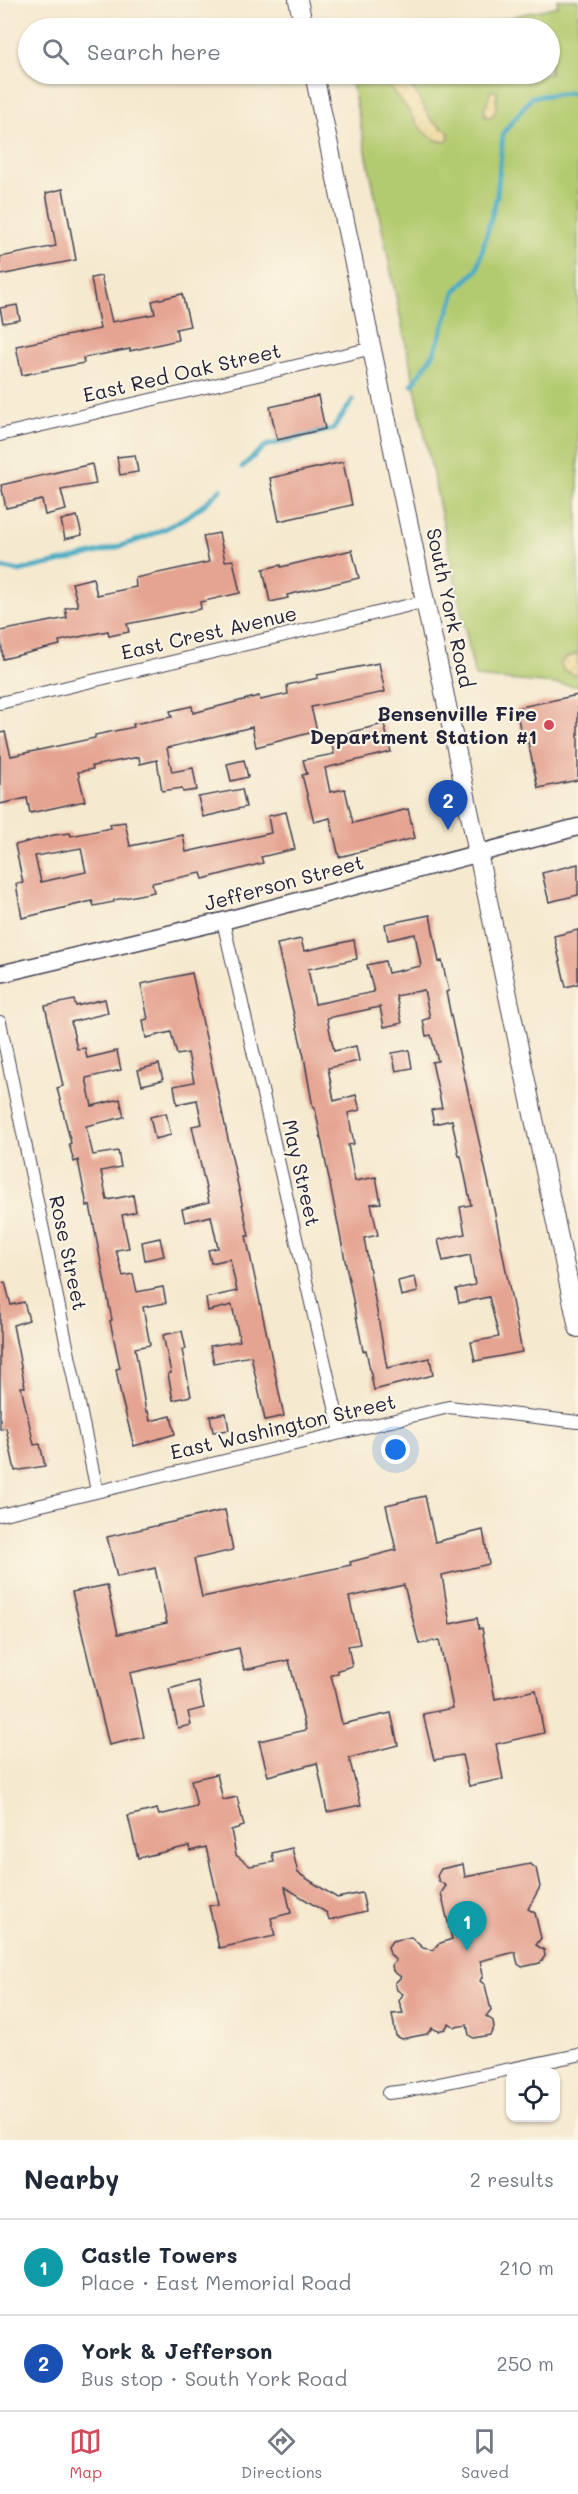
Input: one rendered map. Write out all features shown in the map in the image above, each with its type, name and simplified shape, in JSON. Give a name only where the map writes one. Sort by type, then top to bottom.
[{"type":"main road","points":[[298,0],[302,18]]},
{"type":"main road","name":"South York Road","points":[[316,84],[578,1328]]},
{"type":"street","name":"East Red Oak Street","points":[[0,435],[373,348]]},
{"type":"street","name":"East Crest Avenue","points":[[0,703],[427,602]]},
{"type":"street","name":"Jefferson Street","points":[[0,974],[223,921],[578,827]]},
{"type":"street","name":"May Street","points":[[223,921],[341,1433]]},
{"type":"street","name":"Rose Street","points":[[0,1022],[97,1491]]},
{"type":"street","name":"East Washington Street","points":[[0,1515],[449,1407],[578,1422]]},
{"type":"street","points":[[388,2093],[578,2055]]},
{"type":"green space","points":[[557,0],[578,0],[578,686],[475,677],[352,84],[560,84],[560,18],[507,18],[558,6]]},
{"type":"sand","points":[[394,84],[407,84],[414,90],[432,121],[449,132],[449,138],[445,142],[438,141],[427,134],[391,88]]},
{"type":"sand","points":[[491,90],[497,92],[496,109],[492,116],[486,117],[484,112]]},
{"type":"sand","points":[[578,653],[578,676],[563,670],[561,663]]},
{"type":"building","points":[[63,189],[76,260],[0,275],[0,257],[56,246],[46,193]]},
{"type":"building","points":[[101,276],[112,322],[155,314],[152,301],[182,294],[190,326],[176,329],[178,340],[130,351],[130,349],[83,358],[84,363],[22,375],[16,346],[100,329],[91,278]]},
{"type":"building","points":[[17,305],[20,320],[3,323],[0,308]]},
{"type":"building","points":[[318,396],[325,429],[277,440],[270,407]]},
{"type":"building","points":[[135,455],[138,472],[120,475],[117,457]]},
{"type":"building","points":[[343,462],[352,505],[279,521],[270,478]]},
{"type":"building","points":[[92,464],[96,484],[61,490],[66,510],[45,515],[42,500],[6,508],[1,485]]},
{"type":"building","points":[[77,516],[82,535],[65,539],[61,520]]},
{"type":"building","points":[[219,533],[225,561],[233,560],[240,593],[200,602],[201,609],[127,624],[129,632],[109,636],[108,631],[59,641],[60,645],[3,659],[0,631],[67,618],[65,608],[78,606],[72,583],[93,578],[97,595],[136,587],[135,578],[209,562],[203,536]]},
{"type":"building","points":[[352,550],[359,578],[287,595],[288,598],[270,602],[263,569],[281,565],[281,567]]},
{"type":"building","points":[[379,663],[385,692],[311,707],[317,731],[256,747],[252,727],[167,748],[172,772],[193,768],[197,790],[183,792],[182,788],[162,791],[157,760],[140,764],[139,757],[92,766],[93,769],[78,772],[85,801],[30,813],[27,798],[0,804],[0,733],[5,732],[11,756],[95,738],[95,735],[134,727],[133,724],[172,717],[170,711],[192,706],[193,713],[259,696],[260,700],[288,694],[287,685],[318,678],[317,675]]},
{"type":"building","name":"Bensenville Fire Department Station #1","points":[[578,695],[578,780],[538,788],[528,742],[523,744],[516,708]]},
{"type":"building","points":[[384,724],[391,752],[325,768],[330,792],[345,789],[353,823],[408,809],[415,838],[339,857],[330,818],[314,822],[302,775],[307,774],[303,760],[334,754],[330,737]]},
{"type":"building","points":[[244,760],[248,777],[231,781],[227,764]]},
{"type":"building","points":[[242,789],[246,807],[203,817],[198,797]]},
{"type":"building","points":[[286,812],[295,849],[261,857],[263,863],[203,879],[201,873],[152,883],[154,892],[94,906],[92,901],[22,918],[16,884],[23,883],[15,845],[54,835],[70,833],[71,836],[111,828],[110,824],[125,822],[130,846],[183,835],[186,852],[271,833],[268,816]],"holes":[[[81,848],[86,872],[41,882],[35,856]]]},
{"type":"building","points":[[578,864],[578,895],[549,902],[542,873]]},
{"type":"building","points":[[430,915],[439,962],[442,961],[449,991],[446,992],[491,1194],[522,1352],[475,1361],[471,1342],[499,1337],[489,1297],[459,1303],[456,1289],[475,1285],[470,1255],[443,1261],[438,1240],[465,1234],[460,1207],[471,1205],[461,1156],[459,1156],[452,1120],[434,1124],[431,1110],[442,1108],[432,1062],[438,1061],[431,1035],[426,1036],[423,1020],[430,1018],[424,990],[396,996],[402,1023],[384,1027],[380,1007],[327,1018],[334,1051],[356,1046],[359,1061],[328,1068],[334,1101],[356,1095],[360,1110],[348,1113],[354,1144],[348,1145],[355,1181],[376,1177],[381,1203],[371,1204],[378,1235],[364,1238],[387,1368],[430,1358],[433,1375],[374,1390],[366,1350],[363,1351],[315,1108],[313,1108],[304,1057],[277,944],[301,939],[304,951],[354,940],[357,959],[308,969],[315,1004],[374,992],[367,965],[385,961],[388,973],[421,966],[415,934],[388,940],[385,924]]},
{"type":"building","points":[[578,930],[578,984],[566,987],[554,936]]},
{"type":"building","points":[[192,973],[249,1236],[246,1236],[284,1416],[265,1420],[251,1356],[214,1363],[210,1346],[240,1341],[232,1305],[208,1311],[206,1298],[237,1291],[230,1259],[211,1263],[208,1250],[218,1248],[211,1216],[185,1222],[182,1209],[209,1202],[192,1126],[202,1124],[197,1100],[177,1104],[174,1086],[194,1082],[188,1053],[177,1055],[171,1032],[146,1038],[143,1020],[148,1019],[141,984]]},
{"type":"building","points":[[105,999],[108,1013],[71,1022],[77,1049],[85,1048],[87,1058],[117,1051],[121,1070],[86,1078],[92,1106],[120,1099],[124,1117],[86,1126],[93,1155],[118,1151],[121,1167],[101,1171],[107,1200],[133,1195],[136,1212],[122,1215],[129,1248],[116,1250],[123,1276],[133,1274],[137,1292],[163,1287],[166,1303],[143,1307],[150,1345],[135,1348],[146,1412],[148,1411],[150,1421],[171,1416],[175,1434],[134,1446],[116,1369],[120,1368],[90,1205],[87,1206],[78,1160],[74,1162],[69,1144],[71,1143],[57,1088],[63,1086],[45,1006],[74,1000],[76,1006]]},
{"type":"building","points":[[409,1050],[412,1068],[396,1071],[392,1053]]},
{"type":"building","points":[[159,1064],[163,1080],[142,1085],[138,1070]]},
{"type":"building","points":[[166,1113],[171,1135],[155,1139],[150,1117]]},
{"type":"building","points":[[160,1238],[164,1256],[145,1260],[142,1242]]},
{"type":"building","points":[[415,1277],[418,1292],[401,1296],[398,1281]]},
{"type":"building","points":[[5,1282],[11,1305],[24,1302],[29,1320],[13,1325],[25,1387],[21,1387],[34,1445],[40,1444],[45,1466],[15,1471],[6,1428],[0,1429],[0,1283]]},
{"type":"building","points":[[182,1331],[186,1349],[182,1350],[191,1396],[173,1400],[168,1374],[171,1373],[163,1335]]},
{"type":"building","points":[[226,1413],[229,1430],[213,1432],[210,1416]]},
{"type":"building","points":[[425,1496],[435,1542],[483,1530],[489,1564],[442,1575],[450,1624],[477,1618],[479,1629],[482,1628],[495,1699],[536,1690],[544,1733],[496,1744],[503,1779],[469,1786],[462,1755],[434,1760],[423,1714],[453,1708],[439,1640],[419,1644],[404,1585],[349,1597],[360,1644],[348,1646],[352,1666],[338,1670],[338,1673],[331,1675],[342,1724],[391,1713],[398,1745],[349,1758],[361,1805],[327,1812],[317,1763],[268,1776],[259,1741],[306,1730],[289,1660],[244,1670],[239,1648],[130,1673],[144,1737],[109,1745],[72,1592],[107,1585],[118,1634],[167,1623],[155,1568],[117,1577],[107,1537],[225,1510],[233,1550],[194,1559],[202,1597],[351,1565],[350,1562],[396,1550],[386,1505]]},
{"type":"building","points":[[198,1681],[204,1708],[188,1712],[191,1725],[178,1728],[169,1689]]},
{"type":"building","points":[[217,1774],[223,1800],[237,1797],[244,1826],[231,1830],[236,1855],[250,1866],[274,1862],[272,1853],[292,1848],[298,1873],[337,1898],[362,1893],[366,1911],[329,1920],[327,1913],[285,1887],[291,1913],[271,1918],[275,1936],[219,1948],[209,1906],[219,1904],[206,1847],[190,1851],[189,1846],[138,1858],[128,1816],[157,1809],[159,1815],[197,1806],[191,1780]]},
{"type":"building","points":[[463,1864],[465,1877],[530,1864],[536,1868],[540,1887],[528,1909],[535,1913],[541,1938],[536,1945],[544,1950],[545,1956],[540,1963],[522,1967],[518,1964],[515,1952],[480,1961],[483,1975],[480,1981],[485,1985],[491,2010],[486,2016],[493,2021],[494,2028],[490,2035],[473,2038],[469,2035],[467,2025],[455,2027],[449,2023],[445,2029],[438,2031],[432,2028],[427,2034],[402,2039],[396,2036],[392,2014],[403,2013],[399,2001],[403,1994],[397,1990],[395,1983],[401,1977],[393,1971],[392,1965],[396,1961],[388,1947],[392,1941],[411,1937],[423,1948],[433,1950],[438,1944],[452,1939],[441,1893],[446,1886],[439,1881],[437,1876],[441,1869]]},
{"type":"waterway","points":[[412,385],[434,353],[456,290],[477,270],[497,196],[503,133],[532,97],[578,92]]},
{"type":"waterway","points":[[242,467],[265,446],[333,429],[353,400]]},
{"type":"waterway","points":[[0,567],[19,571],[127,544],[177,522],[200,507],[221,489]]},
{"type":"place","name":"Bensenville Fire Department Station #1","points":[[549,725]]},
{"type":"place","name":"York & Jefferson","points":[[448,830]]},
{"type":"place","name":"Castle Towers","points":[[467,1951]]}]
